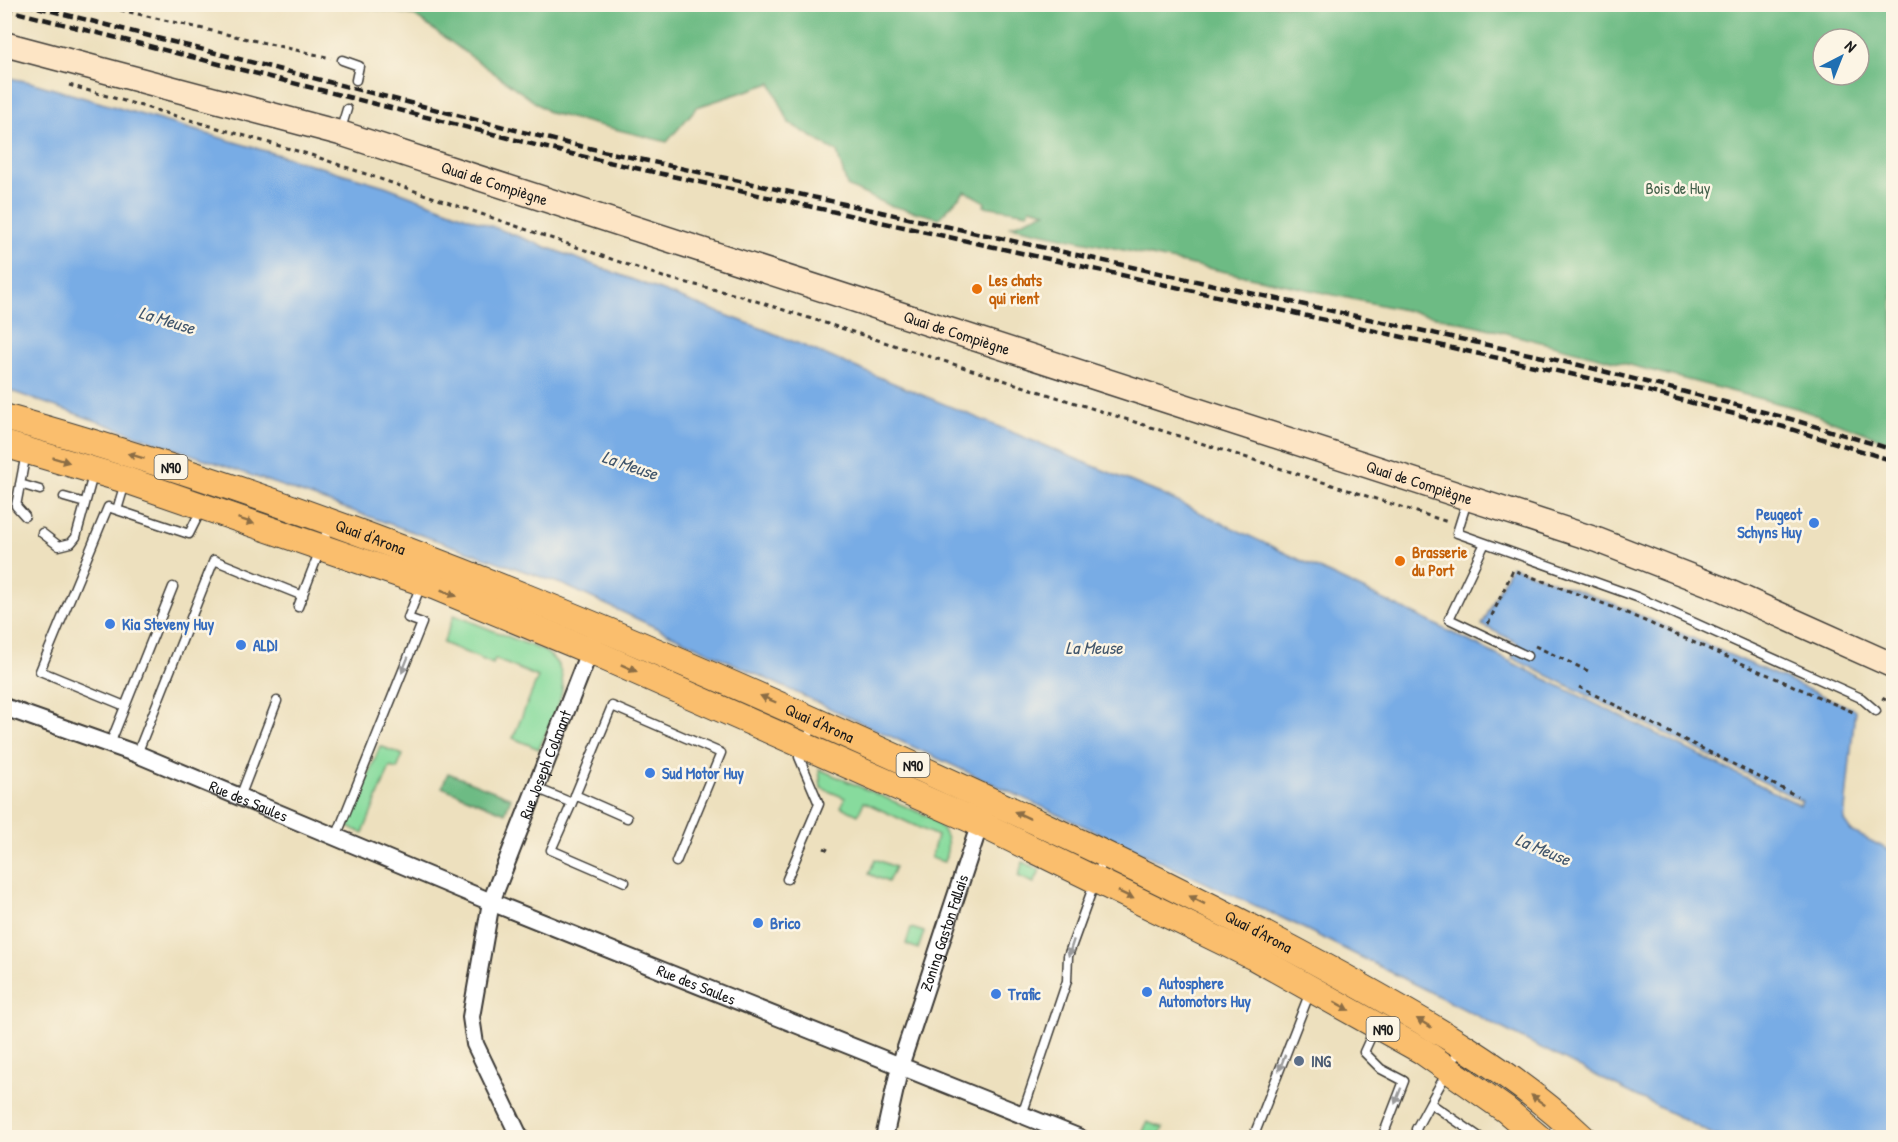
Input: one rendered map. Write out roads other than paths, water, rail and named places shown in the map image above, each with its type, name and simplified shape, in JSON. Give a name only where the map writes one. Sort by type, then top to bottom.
[{"type":"main road","name":"Quai de Compiègne","points":[[4,44],[340,133],[1597,540],[1720,588],[1893,666]]},
{"type":"main road","name":"Quai d'Arona","points":[[10,431],[95,470],[126,480],[207,493],[331,522],[426,571],[594,639],[816,720],[989,799],[1106,854],[1283,943],[1382,1013],[1422,1051],[1506,1110],[1539,1137]]},
{"type":"main road","name":"Quai d'Arona","points":[[10,431],[207,493],[322,547],[426,571]]},
{"type":"main road","name":"Quai d'Arona","points":[[594,639],[804,746],[979,823],[1254,957],[1311,989],[1382,1013],[1462,1046],[1561,1117],[1583,1137]]},
{"type":"street","name":"Rue Joseph Colmant","points":[[491,902],[594,639]]},
{"type":"street","name":"Rue des Saules","points":[[4,707],[137,754],[491,902],[1080,1137]]},
{"type":"street","name":"Zoning Gaston Fallais","points":[[900,1066],[979,823],[989,799]]},
{"type":"street","points":[[491,902],[471,1017],[475,1044],[520,1137]]},
{"type":"street","points":[[884,1137],[900,1066]]},
{"type":"lane","points":[[342,60],[359,66],[356,80]]},
{"type":"lane","points":[[340,133],[347,109]]},
{"type":"lane","points":[[10,431],[20,484],[16,506],[25,516]]},
{"type":"lane","points":[[42,533],[59,546],[71,543],[76,537],[95,470]]},
{"type":"lane","points":[[117,510],[126,480]]},
{"type":"lane","points":[[20,484],[40,490]]},
{"type":"lane","points":[[125,706],[40,671],[108,507],[189,534],[207,493]]},
{"type":"lane","points":[[64,497],[86,503]]},
{"type":"lane","points":[[1468,498],[1457,534],[1637,597],[1861,698],[1876,711]]},
{"type":"lane","points":[[298,607],[331,522]]},
{"type":"lane","points":[[1485,543],[1449,619],[1527,656]]},
{"type":"lane","points":[[137,754],[214,560],[303,596]]},
{"type":"lane","points":[[336,837],[422,623],[408,618],[426,571]]},
{"type":"lane","points":[[110,744],[173,587]]},
{"type":"lane","points":[[240,797],[277,701]]},
{"type":"lane","points":[[625,882],[551,850],[612,706],[721,753],[676,862]]},
{"type":"lane","points":[[787,879],[819,804],[799,757],[816,720]]},
{"type":"lane","points":[[536,788],[627,818]]},
{"type":"lane","points":[[1022,1115],[1067,981],[1068,956],[1094,879],[1106,854]]},
{"type":"lane","points":[[1253,1137],[1311,989]]},
{"type":"lane","points":[[1382,1013],[1364,1052],[1381,1069],[1404,1081],[1382,1137]]},
{"type":"lane","points":[[1419,1137],[1416,1129],[1462,1046]]},
{"type":"lane","points":[[1430,1103],[1480,1137]]},
{"type":"water","name":"La Meuse","points":[[4,77],[30,82],[385,186],[763,329],[1161,494],[1416,615],[1800,805],[1802,801],[1512,658],[1518,643],[1482,625],[1511,566],[1617,605],[1855,710],[1844,821],[1851,831],[1893,852],[1893,1137],[1718,1137],[1295,924],[564,585],[5,389]]},
{"type":"railway","points":[[25,4],[566,143],[1579,365],[1787,418],[1894,450]]},
{"type":"railway","points":[[4,9],[563,152],[1643,390],[1784,427],[1894,461]]},
{"type":"place","name":"Les chats qui rient","points":[[977,289]]},
{"type":"place","name":"Peugeot Schyns Huy","points":[[1814,523]]},
{"type":"place","name":"Brasserie du Port","points":[[1400,561]]},
{"type":"place","name":"Kia Steveny Huy","points":[[110,624]]},
{"type":"place","name":"ALDI","points":[[241,645]]},
{"type":"place","name":"Sud Motor Huy","points":[[650,773]]},
{"type":"place","name":"Brico","points":[[758,923]]},
{"type":"place","name":"Autosphere Automotors Huy","points":[[1147,992]]},
{"type":"place","name":"Trafic","points":[[996,994]]},
{"type":"place","name":"ING","points":[[1299,1061]]},
{"type":"park label","name":"Bois de Huy","points":[[1678,188]]}]
